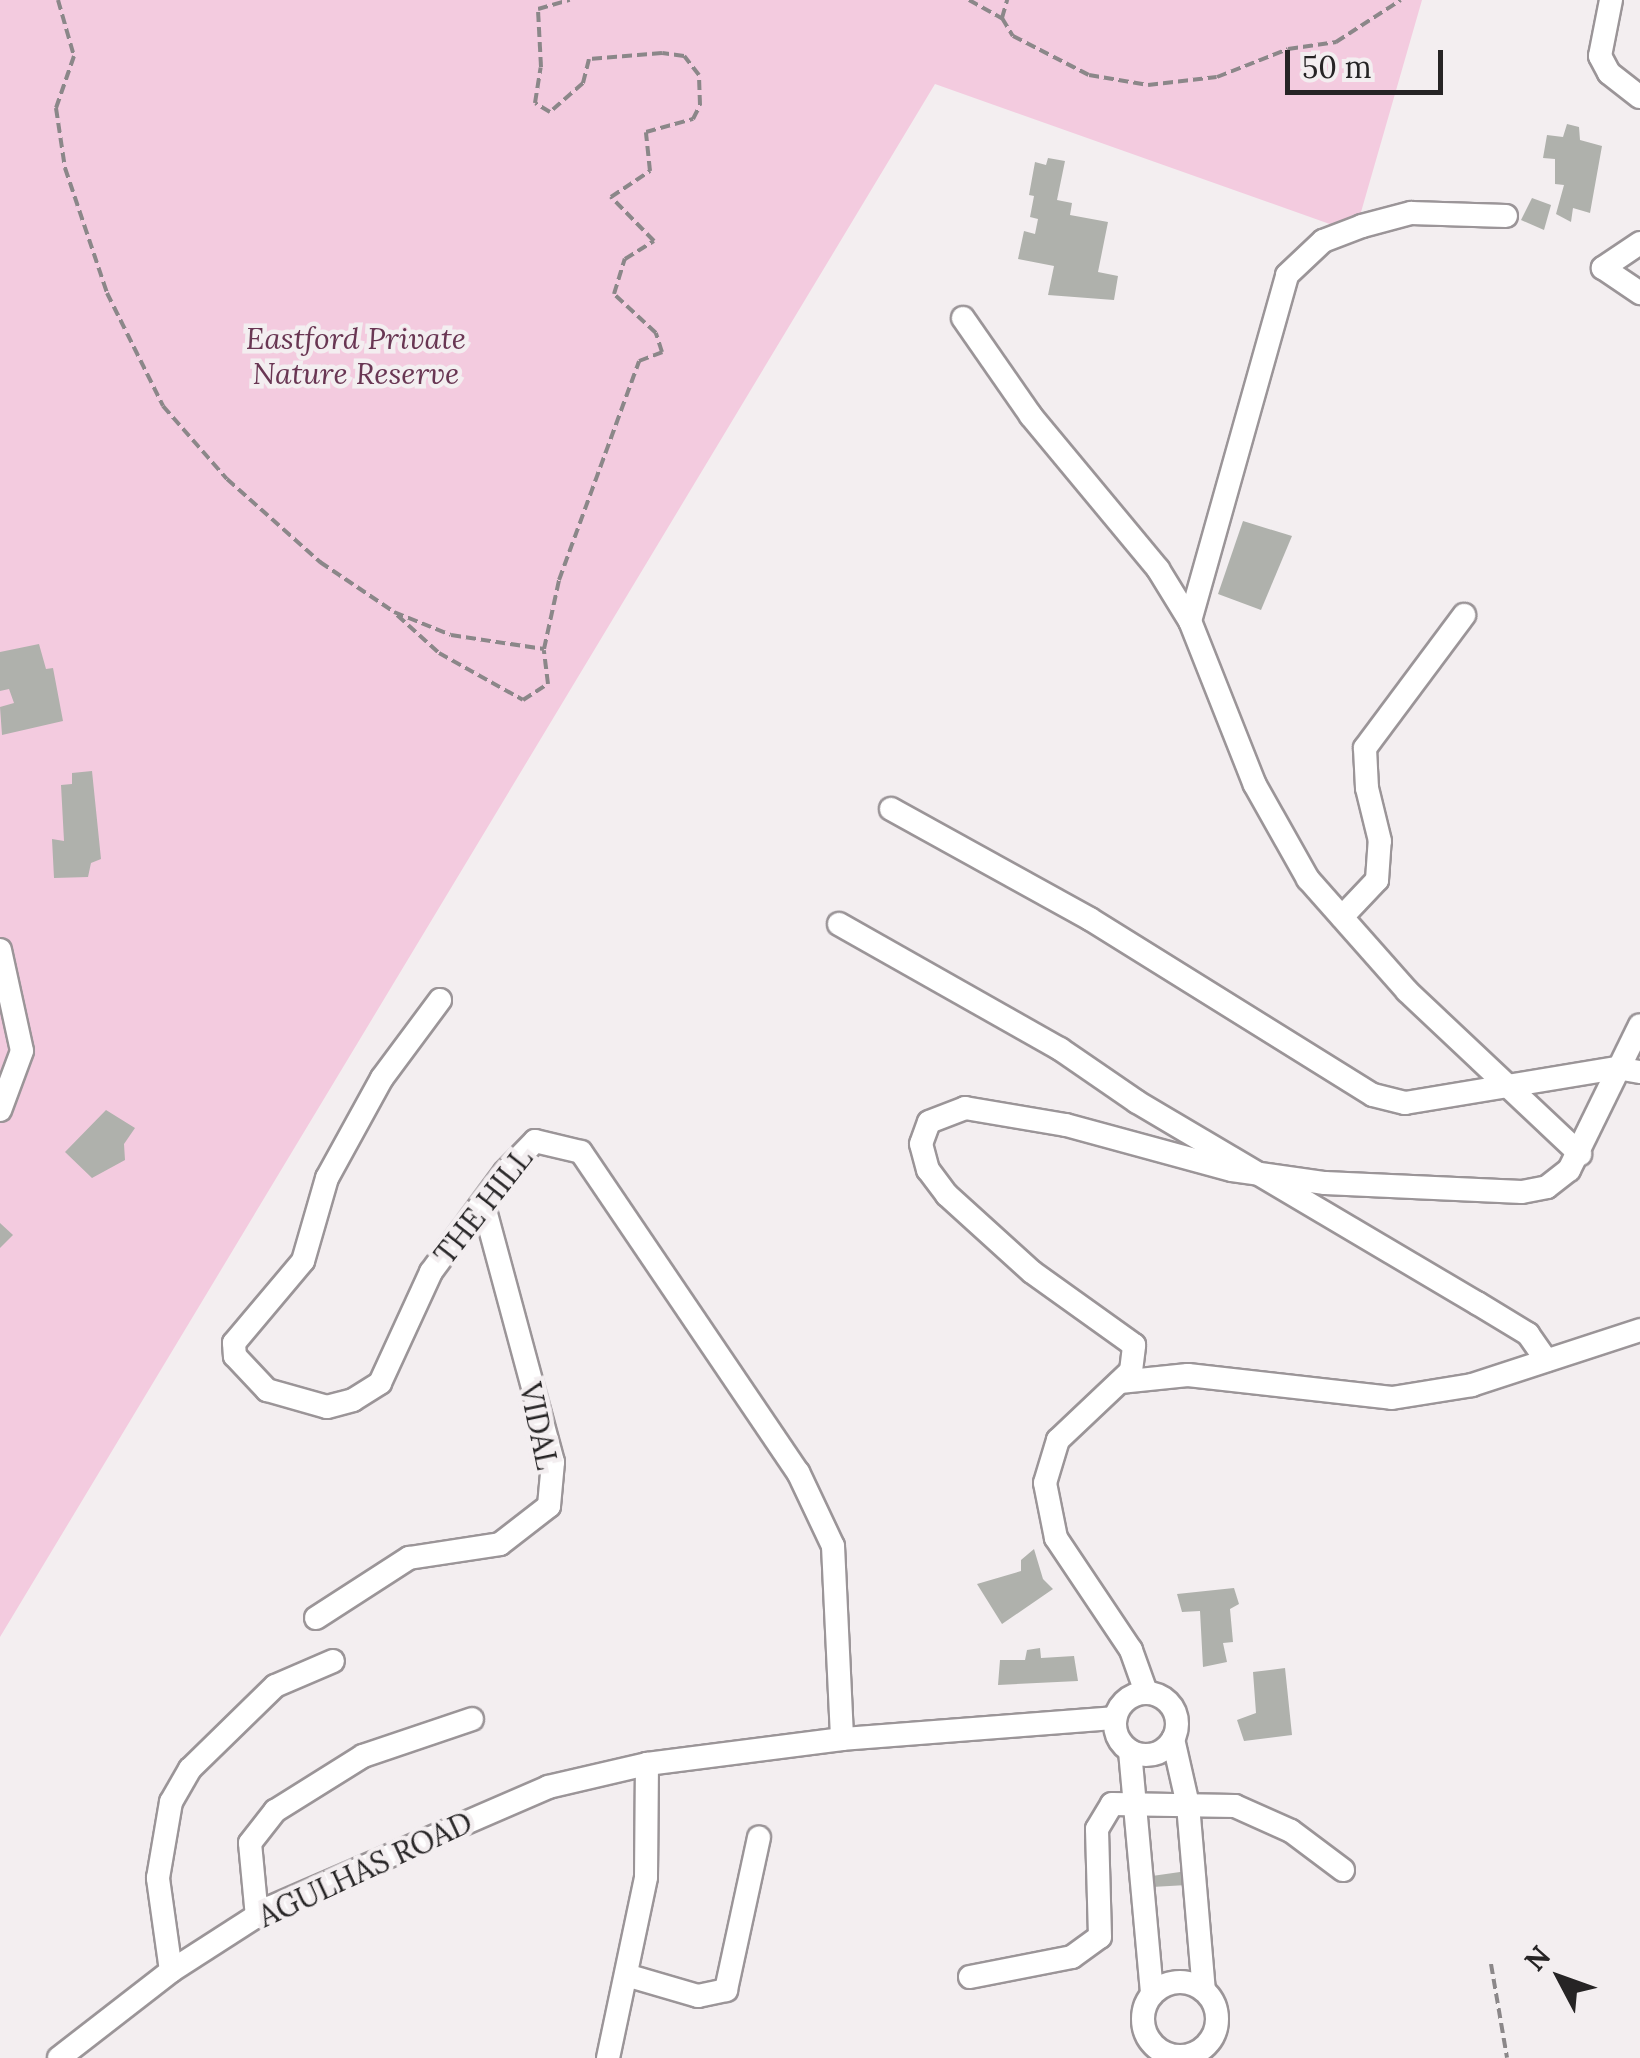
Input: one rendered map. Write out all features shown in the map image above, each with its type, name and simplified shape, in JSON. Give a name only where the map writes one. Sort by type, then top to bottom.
[{"type":"street","points":[[1610,0],[1600,56],[1609,73],[1640,97]]},
{"type":"street","points":[[1190,621],[1287,275],[1323,241],[1362,226],[1411,213],[1506,216]]},
{"type":"street","points":[[1640,244],[1603,268],[1640,293]]},
{"type":"street","points":[[963,318],[1031,416],[1158,569],[1190,621],[1255,786],[1308,879],[1406,990],[1580,1154]]},
{"type":"street","points":[[1342,918],[1377,880],[1380,841],[1366,788],[1366,748],[1464,616]]},
{"type":"street","points":[[891,808],[1090,920],[1373,1095],[1406,1103],[1628,1070]]},
{"type":"street","points":[[839,924],[1270,1176],[1528,1334],[1546,1360]]},
{"type":"street","points":[[0,950],[22,1051],[0,1110]]},
{"type":"street","name":"THE HILL","points":[[440,1000],[382,1078],[326,1178],[315,1237],[302,1261],[234,1343],[234,1356],[267,1390],[327,1407],[367,1392],[380,1383],[430,1272],[535,1140],[581,1152],[798,1472],[833,1546],[842,1739]]},
{"type":"street","points":[[1146,1692],[1129,1697],[1115,1718],[1117,1737],[1130,1751],[1152,1994],[1144,2031],[1173,2057],[1200,2051],[1217,2028],[1218,2014],[1204,1990],[1188,1805],[1173,1740],[1173,1708],[1146,1692],[1112,1618],[1056,1538],[1046,1498],[1058,1440],[1120,1382],[1137,1356],[1134,1346],[1032,1272],[948,1195],[928,1170],[921,1144],[929,1122],[965,1108],[1066,1125],[1270,1176],[1522,1192],[1559,1180],[1580,1154],[1628,1070],[1640,1025]]},
{"type":"street","name":"VIDAL","points":[[316,1618],[409,1558],[500,1544],[549,1506],[553,1462],[484,1206]]},
{"type":"street","points":[[1120,1382],[1188,1375],[1392,1398],[1472,1385],[1640,1330]]},
{"type":"street","points":[[171,1971],[158,1878],[171,1802],[209,1748],[276,1686],[334,1661]]},
{"type":"street","name":"AGULHAS ROAD","points":[[58,2058],[171,1971],[257,1916],[548,1786],[647,1764],[842,1739],[1115,1718]]},
{"type":"street","points":[[257,1916],[250,1842],[276,1812],[364,1756],[472,1720]]},
{"type":"street","points":[[1130,1751],[1159,1753],[1173,1740]]},
{"type":"street","points":[[608,2058],[646,1877],[647,1764]]},
{"type":"street","points":[[970,1977],[1072,1957],[1100,1937],[1099,1817],[1112,1804],[1235,1806],[1264,1816],[1343,1870]]},
{"type":"street","points":[[626,1975],[698,1996],[726,1990],[759,1838]]},
{"type":"street","points":[[1152,1994],[1187,1982],[1204,1990]]},
{"type":"path","points":[[58,0],[74,56],[56,108],[66,168],[107,293],[163,406],[227,480],[320,562],[394,612],[438,653],[524,700],[548,684],[544,649],[559,580],[640,361],[662,352],[656,333],[614,294],[625,259],[654,241],[610,197],[650,171],[646,132],[693,118],[700,105],[698,75],[684,56],[662,54],[589,58],[583,83],[550,112],[534,103],[542,66],[538,9],[570,0]]},
{"type":"path","points":[[968,0],[1002,18],[1013,36],[1089,75],[1148,85],[1217,77],[1288,49],[1336,42],[1400,0]]},
{"type":"path","points":[[1002,18],[1007,0]]},
{"type":"path","points":[[394,612],[450,634],[544,649]]},
{"type":"path","points":[[1491,1964],[1507,2058]]},
{"type":"green space","name":"Eastford Private Nature Reserve","points":[[0,0],[1422,0],[1355,233],[935,84],[0,1637]]},
{"type":"building","points":[[1567,124],[1579,127],[1580,140],[1602,146],[1590,213],[1573,208],[1571,222],[1556,214],[1564,185],[1555,184],[1555,159],[1543,158],[1547,135],[1563,137]]},
{"type":"building","points":[[1048,158],[1065,161],[1057,200],[1072,203],[1070,215],[1108,222],[1098,272],[1118,276],[1114,300],[1048,295],[1054,266],[1018,259],[1024,231],[1035,234],[1038,219],[1030,217],[1035,162],[1046,165]]},
{"type":"building","points":[[1532,198],[1551,205],[1544,230],[1521,220]]},
{"type":"building","points":[[1243,521],[1292,536],[1261,610],[1218,594]]},
{"type":"building","points":[[39,644],[46,669],[53,668],[63,721],[2,735],[0,707],[14,703],[9,689],[0,691],[0,652]]},
{"type":"building","points":[[92,771],[101,859],[91,863],[88,877],[54,878],[52,839],[64,841],[61,785],[72,784],[72,773]]},
{"type":"building","points":[[106,1110],[135,1128],[124,1144],[125,1160],[92,1178],[65,1152]]},
{"type":"building","points":[[0,1223],[13,1235],[0,1248]]},
{"type":"building","points":[[1034,1549],[1043,1579],[1053,1589],[1002,1624],[977,1584],[1021,1571],[1021,1560]]},
{"type":"building","points":[[1234,1588],[1239,1604],[1230,1609],[1233,1642],[1223,1643],[1227,1662],[1203,1667],[1200,1611],[1182,1612],[1177,1594]]},
{"type":"building","points":[[1040,1648],[1041,1658],[1074,1656],[1078,1681],[998,1685],[1000,1660],[1025,1660],[1027,1650]]},
{"type":"building","points":[[1285,1668],[1292,1735],[1244,1741],[1237,1720],[1256,1713],[1253,1672]]},
{"type":"building","points":[[1187,1871],[1187,1885],[1152,1887],[1152,1876]]}]
